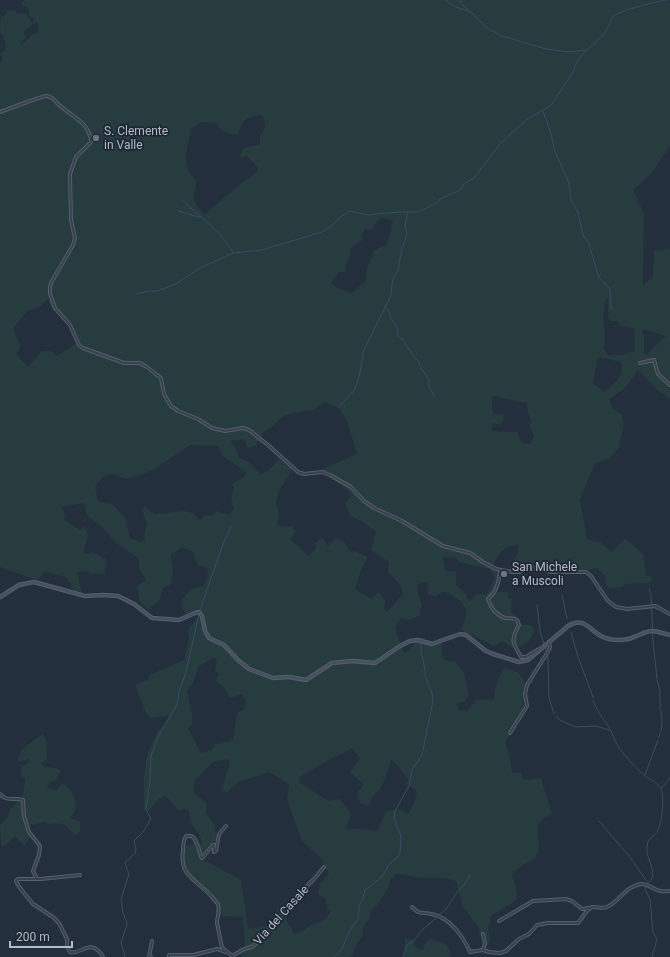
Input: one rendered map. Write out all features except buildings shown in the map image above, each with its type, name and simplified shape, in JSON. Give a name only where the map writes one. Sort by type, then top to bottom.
[{"type":"main road","points":[[0,597],[19,585],[34,582],[85,596],[118,596],[134,604],[152,618],[179,620],[199,612],[202,616],[205,631],[209,638],[227,647],[238,660],[249,669],[273,678],[289,677],[306,680],[332,663],[352,661],[373,664],[408,642],[418,640],[432,644],[460,634],[468,636],[490,653],[519,662],[526,660],[568,626],[578,622],[586,624],[602,636],[609,638],[627,639],[653,631],[670,635]]},
{"type":"street","points":[[0,112],[42,96],[47,96],[52,98],[66,112],[84,125],[91,137],[91,142],[76,157],[71,168],[71,220],[75,238],[73,245],[50,287],[50,294],[54,308],[70,325],[79,345],[83,348],[124,363],[140,363],[161,378],[164,394],[171,406],[178,411],[198,419],[212,428],[225,431],[243,428],[249,430],[298,472],[304,474],[322,472],[330,475],[351,487],[374,508],[402,521],[443,546],[470,553],[483,562],[500,570],[519,572],[532,568],[552,572],[583,572],[591,576],[608,601],[616,607],[627,609],[651,606],[658,607],[670,614]]},
{"type":"street","points":[[640,363],[654,360],[658,374],[670,385]]},
{"type":"street","points":[[500,570],[497,587],[488,599],[492,608],[504,618],[517,620],[519,625],[513,642],[521,657],[526,657],[543,647]]},
{"type":"street","points":[[510,733],[527,706],[525,694],[527,685],[547,654],[550,647],[549,642]]},
{"type":"street","points":[[0,794],[4,798],[20,798],[23,800],[24,816],[29,832],[40,846],[39,855],[33,871],[37,879]]},
{"type":"street","points":[[226,826],[219,834],[216,851],[214,852],[213,845],[202,858],[200,857],[194,838],[191,836],[186,836],[181,860],[187,873],[208,892],[218,904],[219,916],[217,921],[220,943],[222,947],[232,956]]},
{"type":"street","name":"Via del Casale","points":[[232,956],[244,948],[252,947],[263,937],[324,867]]},
{"type":"street","points":[[80,875],[37,879],[18,879],[16,881],[29,900],[59,923],[67,939],[70,952],[75,953],[85,947],[92,948],[99,952],[102,957]]},
{"type":"street","points":[[499,921],[532,901],[562,898],[572,901],[582,909],[592,907],[606,908],[630,889],[638,885],[648,886],[658,892],[670,891]]},
{"type":"street","points":[[412,907],[417,912],[422,914],[429,913],[450,924],[456,930],[470,952],[483,950],[500,953],[506,951],[519,939],[529,934],[536,925],[552,923],[578,923],[592,907]]},
{"type":"street","points":[[483,934],[485,944],[483,950]]},
{"type":"street","points":[[151,957],[149,957],[152,941]]},
{"type":"street","points":[[169,957],[169,955],[198,954],[217,949],[228,953]]},
{"type":"green space","points":[[24,0],[670,0],[670,146],[650,175],[633,190],[644,214],[643,285],[653,277],[654,251],[670,248],[670,399],[655,388],[638,370],[625,388],[609,399],[612,408],[621,414],[624,425],[619,447],[611,458],[595,463],[580,500],[587,539],[601,543],[612,552],[625,538],[643,554],[646,575],[652,577],[650,583],[626,584],[621,587],[609,588],[605,583],[606,577],[597,568],[590,570],[562,569],[550,562],[547,563],[548,570],[531,567],[518,571],[509,570],[518,553],[517,550],[519,545],[514,545],[503,550],[493,565],[498,574],[496,588],[498,592],[508,592],[509,599],[512,599],[511,612],[520,620],[522,625],[531,625],[535,630],[529,641],[515,649],[502,641],[494,646],[461,630],[466,613],[463,604],[457,598],[446,593],[442,592],[437,596],[428,595],[427,582],[419,583],[417,591],[422,605],[419,616],[408,620],[401,618],[395,629],[404,653],[410,650],[415,642],[426,645],[435,645],[442,642],[442,656],[445,660],[456,662],[464,673],[469,695],[465,701],[457,703],[458,710],[467,711],[477,700],[494,699],[496,685],[504,668],[518,672],[525,682],[523,699],[524,710],[505,742],[512,773],[521,773],[524,780],[541,778],[552,815],[545,817],[538,825],[539,850],[535,858],[517,869],[512,876],[516,888],[517,899],[492,915],[488,928],[491,940],[487,945],[483,945],[478,926],[463,907],[456,881],[445,878],[418,878],[397,873],[390,880],[389,886],[378,904],[371,911],[369,919],[364,925],[362,936],[350,957],[243,957],[239,951],[245,946],[243,917],[219,916],[217,904],[208,892],[187,873],[181,861],[183,846],[202,843],[200,835],[191,823],[188,809],[178,810],[166,796],[158,799],[149,811],[144,810],[144,777],[148,752],[158,731],[164,725],[169,716],[151,718],[146,713],[135,685],[148,680],[150,675],[184,660],[189,640],[188,630],[198,616],[197,610],[185,614],[181,601],[191,589],[203,586],[207,580],[208,568],[198,565],[193,552],[182,547],[171,555],[173,573],[171,584],[163,588],[159,601],[148,610],[139,600],[137,586],[146,580],[139,568],[139,559],[115,542],[107,532],[87,515],[84,503],[62,507],[66,517],[63,519],[80,530],[84,526],[88,535],[83,553],[90,554],[92,552],[107,560],[104,574],[92,574],[86,571],[77,572],[82,593],[75,592],[66,577],[45,572],[37,580],[0,567],[0,64],[3,57],[0,55],[0,52],[2,53],[6,48],[4,37],[0,32],[1,17],[7,14],[6,11],[15,10],[17,13],[26,14],[33,24],[23,32],[26,37],[19,45],[20,46],[33,34],[38,33],[38,24],[36,21],[35,24],[33,23],[34,19],[29,16],[29,8],[21,4]],"holes":[[[262,115],[264,121],[265,128],[260,135],[260,144],[244,148],[239,157],[241,158],[247,156],[258,168],[257,172],[204,215],[193,199],[197,181],[191,175],[186,163],[191,129],[202,122],[216,123],[223,132],[238,135],[243,122],[252,117]],[[382,217],[393,221],[390,236],[385,247],[382,246],[373,252],[367,269],[365,283],[361,284],[353,293],[344,291],[331,283],[339,272],[345,272],[351,248],[362,240],[361,236],[365,229],[372,230],[376,222]],[[48,299],[52,309],[68,325],[76,343],[57,356],[51,351],[42,351],[28,367],[16,354],[21,346],[13,329],[27,311],[39,307]],[[606,299],[608,299],[608,317],[610,321],[618,321],[621,326],[634,328],[635,351],[621,355],[608,355],[604,349],[605,334],[603,317]],[[643,329],[666,336],[646,355],[644,354]],[[599,357],[621,362],[622,367],[618,379],[604,392],[593,383]],[[495,396],[527,403],[528,412],[532,422],[529,425],[534,437],[530,444],[523,443],[517,432],[491,431],[493,423],[500,425],[504,419],[503,414],[494,414],[492,409],[492,397]],[[325,402],[340,409],[348,424],[357,454],[323,469],[323,474],[347,489],[351,496],[345,503],[350,516],[362,521],[376,532],[371,550],[389,562],[388,572],[401,586],[403,594],[387,612],[384,608],[385,600],[379,592],[371,599],[355,589],[367,557],[355,551],[351,552],[345,543],[336,538],[328,546],[322,538],[315,543],[316,548],[309,556],[290,539],[296,531],[292,526],[285,527],[277,525],[279,512],[276,503],[280,488],[292,469],[279,459],[269,470],[261,474],[247,461],[239,458],[236,449],[230,441],[244,439],[248,448],[256,445],[263,433],[282,417],[292,413],[314,410]],[[190,445],[218,446],[223,456],[246,472],[244,477],[232,484],[234,488],[231,496],[234,508],[229,515],[216,511],[213,515],[205,516],[199,520],[193,513],[183,511],[157,514],[151,512],[145,506],[142,510],[147,524],[144,536],[145,540],[141,542],[130,538],[125,518],[112,504],[98,501],[95,487],[102,477],[112,474],[128,479],[153,470]],[[443,557],[455,558],[461,563],[490,569],[495,578],[486,595],[476,594],[469,602],[465,593],[456,585],[456,571],[445,571]],[[214,657],[217,661],[215,671],[219,674],[215,680],[224,687],[230,698],[242,694],[246,702],[243,710],[237,713],[233,739],[228,742],[215,744],[212,750],[201,753],[188,728],[192,724],[192,715],[187,691],[193,683],[199,666]],[[352,748],[360,758],[350,772],[364,785],[357,793],[360,803],[367,806],[371,802],[372,797],[376,794],[384,781],[391,760],[408,779],[406,784],[415,789],[417,792],[414,804],[408,814],[397,809],[385,813],[377,831],[346,829],[351,815],[340,799],[328,801],[299,782],[300,777],[328,760]],[[228,759],[230,762],[222,788],[226,793],[239,782],[269,772],[289,784],[287,800],[302,841],[321,858],[329,874],[320,883],[318,894],[326,898],[327,906],[330,912],[325,919],[312,924],[302,931],[294,933],[285,919],[283,914],[286,909],[283,906],[278,908],[269,928],[266,926],[248,929],[241,880],[202,859],[203,854],[216,840],[215,825],[206,813],[206,803],[194,793],[195,780],[213,762]]]},
{"type":"green space","points":[[43,734],[47,743],[47,759],[41,764],[44,767],[61,770],[56,781],[50,782],[47,788],[57,790],[62,783],[73,794],[76,809],[70,818],[80,822],[80,832],[75,835],[65,825],[58,823],[49,824],[42,822],[35,825],[25,824],[31,836],[24,846],[15,836],[5,846],[1,846],[0,825],[8,817],[10,809],[22,796],[25,779],[22,777],[21,768],[29,762],[29,759],[17,761],[22,749]]},
{"type":"green space","points":[[405,939],[413,940],[415,947],[423,950],[425,944],[430,939],[446,944],[451,953],[449,957],[404,957]]},
{"type":"waterway","points":[[445,0],[456,7],[471,12],[487,28],[502,36],[546,49],[568,52],[587,50]]},
{"type":"waterway","points":[[461,0],[461,3],[470,12]]},
{"type":"waterway","points":[[136,294],[157,291],[176,284],[202,267],[233,253],[262,250],[322,232],[350,211],[367,215],[419,212],[437,203],[440,199],[460,190],[464,184],[474,178],[499,145],[527,119],[552,104],[573,72],[578,60],[602,36],[615,15],[647,4],[666,0]]},
{"type":"waterway","points":[[543,111],[551,134],[554,149],[569,183],[571,200],[578,213],[583,235],[589,244],[600,279],[610,289],[611,310]]},
{"type":"waterway","points":[[182,200],[220,234],[233,252]]},
{"type":"waterway","points":[[179,211],[200,217]]},
{"type":"waterway","points":[[340,406],[354,391],[359,377],[364,350],[391,295],[392,284],[398,270],[402,248],[407,234],[405,226],[408,212]]},
{"type":"waterway","points":[[385,307],[397,329],[398,336],[403,340],[418,361],[429,380],[429,386],[434,396]]},
{"type":"waterway","points":[[200,610],[223,544],[231,526]]},
{"type":"waterway","points":[[649,589],[651,594],[653,641],[657,679]]},
{"type":"waterway","points":[[562,595],[567,619]]},
{"type":"waterway","points":[[537,605],[540,631],[548,657],[549,698],[554,714]]},
{"type":"waterway","points":[[125,957],[121,943],[127,924],[123,913],[121,899],[129,874],[125,863],[135,853],[136,849],[134,841],[143,832],[151,819],[146,809],[150,781],[151,756],[159,735],[177,705],[199,614]]},
{"type":"waterway","points":[[571,632],[578,657],[593,697]]},
{"type":"waterway","points":[[334,957],[342,949],[350,930],[358,919],[359,905],[363,899],[365,890],[382,877],[390,863],[398,857],[400,853],[401,836],[394,819],[395,811],[409,786],[412,770],[422,755],[433,701],[432,693],[425,676],[421,643]]},
{"type":"waterway","points":[[657,680],[660,691],[660,709]]},
{"type":"waterway","points":[[593,700],[596,708],[610,729],[621,751],[630,762],[659,786],[662,791],[663,799],[661,822],[658,830],[647,846],[653,873],[651,881],[647,884],[645,889],[650,899],[653,932],[657,939],[652,957]]},
{"type":"waterway","points":[[661,711],[661,731]]},
{"type":"waterway","points":[[556,716],[558,719],[575,727],[596,726],[609,730]]},
{"type":"waterway","points":[[659,737],[660,733]]},
{"type":"waterway","points":[[645,775],[658,740]]},
{"type":"waterway","points":[[662,788],[670,778]]},
{"type":"waterway","points":[[599,821],[629,856],[648,883]]},
{"type":"waterway","points":[[403,957],[407,945],[414,941],[420,932],[447,908],[470,875]]},
{"type":"place","name":"S. Clemente in Valle","points":[[96,138]]},
{"type":"place","name":"San Michele a Muscoli","points":[[504,574]]}]
